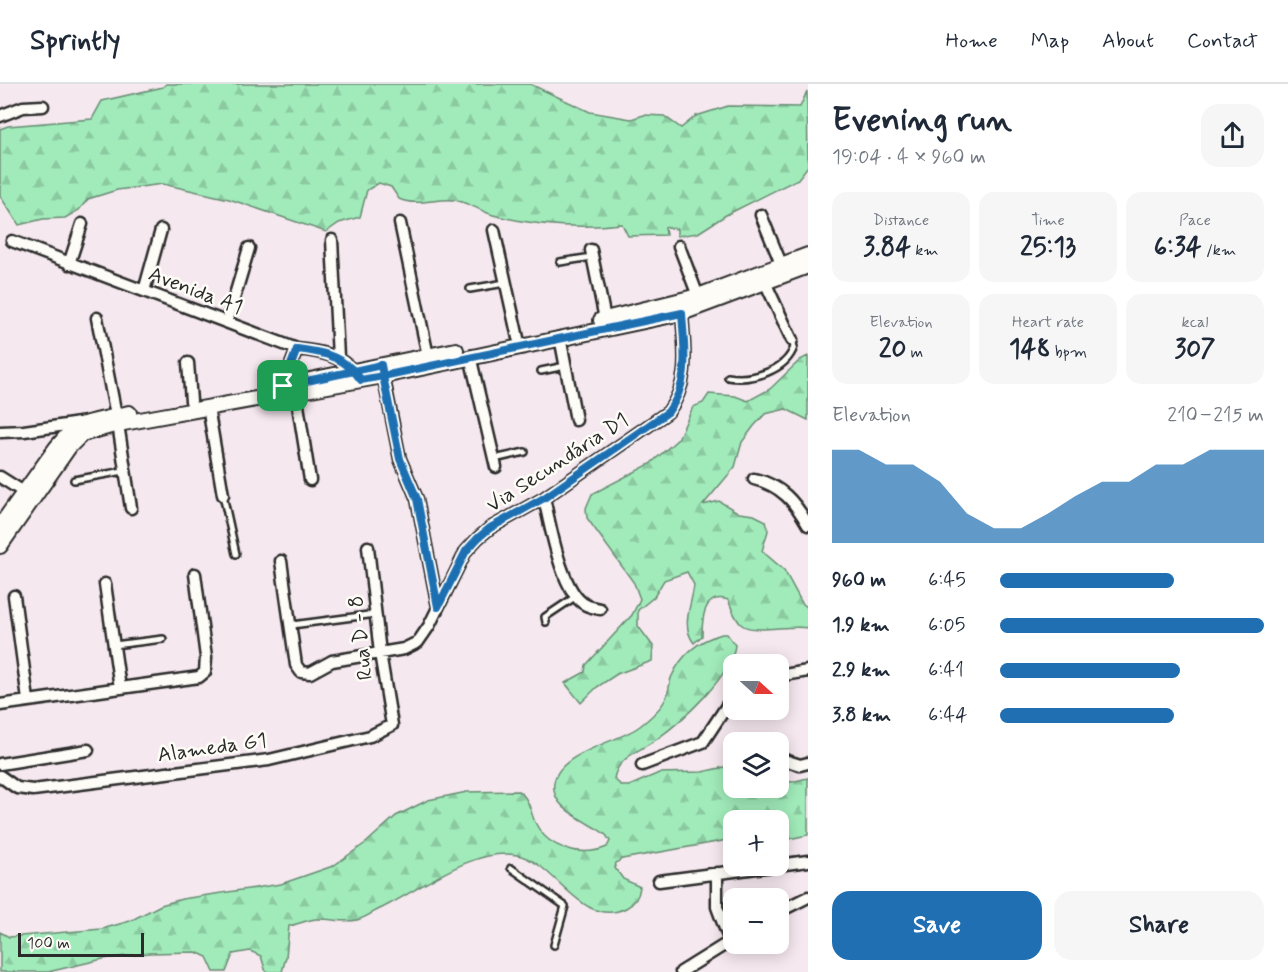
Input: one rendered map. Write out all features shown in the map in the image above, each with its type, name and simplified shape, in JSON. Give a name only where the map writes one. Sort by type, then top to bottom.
[{"type":"street","points":[[0,116],[23,107],[43,106]]},
{"type":"street","points":[[760,214],[782,266]]},
{"type":"street","points":[[69,264],[82,224]]},
{"type":"street","points":[[399,224],[427,352]]},
{"type":"street","points":[[144,291],[160,230]]},
{"type":"street","points":[[494,230],[518,338]]},
{"type":"street","points":[[332,240],[338,357]]},
{"type":"street","name":"Avenida A1","points":[[12,242],[297,349],[326,352],[338,357],[357,375]]},
{"type":"street","points":[[679,246],[698,296]]},
{"type":"street","points":[[227,322],[249,248]]},
{"type":"street","points":[[592,254],[605,320]]},
{"type":"street","points":[[382,371],[427,352],[518,338],[605,320],[698,296],[808,255]]},
{"type":"street","points":[[0,432],[208,407],[357,375],[470,356],[682,313],[808,266]]},
{"type":"street","points":[[765,282],[792,340]]},
{"type":"street","name":"Via Secundária D1","points":[[292,625],[295,657],[301,672],[310,673],[327,662],[404,649],[418,642],[429,626],[466,551],[478,538],[490,528],[544,498],[668,412],[675,404],[686,374],[682,313]]},
{"type":"street","points":[[97,318],[117,419],[131,508]]},
{"type":"street","points":[[560,337],[576,420]]},
{"type":"street","points":[[297,349],[290,389],[310,480]]},
{"type":"street","points":[[470,356],[495,463]]},
{"type":"street","points":[[188,363],[192,401]]},
{"type":"street","points":[[382,371],[400,459],[417,499],[438,607]]},
{"type":"street","points":[[57,454],[77,438],[117,419],[192,401],[290,389]]},
{"type":"street","points":[[208,407],[223,495]]},
{"type":"street","points":[[0,546],[29,494],[82,422]]},
{"type":"street","points":[[39,429],[51,434],[57,454]]},
{"type":"street","points":[[0,477],[29,494]]},
{"type":"street","points":[[754,479],[770,483],[790,498],[808,525]]},
{"type":"street","points":[[0,526],[29,494]]},
{"type":"street","points":[[544,498],[557,553],[577,596],[584,605],[600,609]]},
{"type":"street","name":"Rua D - 8","points":[[368,547],[380,653],[392,725]]},
{"type":"street","points":[[281,561],[292,625]]},
{"type":"street","points":[[0,705],[199,677],[205,672],[206,657],[195,574]]},
{"type":"street","points":[[105,584],[120,688]]},
{"type":"street","points":[[14,596],[28,700]]},
{"type":"street","points":[[789,674],[808,671]]},
{"type":"street","points":[[642,765],[703,742],[723,712]]},
{"type":"street","name":"Alameda G1","points":[[0,776],[17,788],[33,790],[269,760],[370,736],[392,725]]},
{"type":"street","points":[[0,764],[88,750]]},
{"type":"street","points":[[789,762],[800,765],[808,763]]},
{"type":"street","points":[[789,864],[808,861]]},
{"type":"street","points":[[659,880],[723,872]]},
{"type":"street","points":[[717,873],[717,907],[723,920]]},
{"type":"street","points":[[789,906],[808,897]]},
{"type":"street","points":[[681,972],[723,946]]},
{"type":"lane","points":[[560,261],[592,254]]},
{"type":"lane","points":[[471,289],[505,283]]},
{"type":"lane","points":[[728,376],[741,379],[758,376],[786,362],[794,347],[792,340]]},
{"type":"lane","points":[[541,371],[566,366]]},
{"type":"lane","points":[[495,463],[525,452]]},
{"type":"lane","points":[[74,480],[124,471]]},
{"type":"lane","points":[[223,495],[236,554]]},
{"type":"lane","points":[[546,622],[545,617],[577,596]]},
{"type":"lane","points":[[292,625],[377,614]]},
{"type":"lane","points":[[114,645],[163,639]]},
{"type":"lane","points":[[511,868],[565,906],[554,945]]},
{"type":"green space","points":[[166,84],[530,84],[590,112],[631,119],[644,115],[664,116],[681,128],[696,116],[728,106],[800,107],[807,91],[808,166],[798,179],[726,215],[698,233],[677,236],[677,229],[665,227],[666,235],[628,236],[622,224],[573,226],[541,224],[493,215],[454,200],[406,201],[399,199],[391,187],[379,183],[367,190],[360,217],[339,223],[326,232],[229,199],[163,184],[117,190],[88,199],[79,210],[65,218],[43,219],[19,225],[0,196],[0,129],[8,126],[92,119],[102,101],[163,87]]},
{"type":"green space","points":[[808,356],[808,420],[786,409],[765,414],[742,442],[735,467],[703,505],[719,501],[739,513],[754,515],[766,521],[768,531],[762,551],[784,570],[802,603],[808,608],[808,628],[747,628],[737,620],[728,600],[720,599],[713,600],[706,609],[702,636],[694,643],[687,622],[694,585],[687,572],[664,580],[654,597],[638,610],[638,626],[653,646],[652,661],[617,674],[597,687],[581,703],[565,683],[585,672],[586,665],[632,615],[640,599],[634,583],[587,518],[586,508],[592,494],[650,464],[678,439],[693,407],[703,403],[709,394],[735,396],[748,401],[770,389],[800,360]]},
{"type":"green space","points":[[727,634],[735,645],[733,654],[723,654],[723,673],[716,684],[692,710],[667,731],[625,760],[616,771],[614,779],[622,786],[629,786],[659,773],[702,772],[723,767],[723,798],[789,798],[789,781],[808,778],[808,835],[789,839],[789,810],[723,810],[723,841],[622,859],[616,863],[615,868],[623,879],[640,887],[636,899],[629,906],[610,912],[595,910],[582,903],[531,860],[517,855],[500,854],[482,857],[447,872],[360,919],[347,921],[316,919],[289,926],[282,972],[266,972],[261,956],[250,951],[233,954],[226,972],[214,972],[207,957],[196,952],[149,953],[103,959],[48,972],[0,972],[0,932],[9,937],[102,929],[130,921],[161,905],[182,899],[281,884],[333,866],[367,842],[396,816],[428,800],[467,792],[518,791],[527,802],[536,824],[549,840],[577,851],[607,847],[610,841],[606,835],[572,814],[558,801],[554,792],[554,783],[558,772],[577,756],[630,732],[647,720],[663,704],[671,678],[680,662],[698,644]]},
{"type":"route","points":[[283,386],[297,349],[326,352],[338,357],[354,371],[381,365],[383,376],[682,313],[686,374],[675,404],[668,412],[544,498],[490,528],[478,538],[466,551],[438,607],[417,499],[400,459],[383,376],[361,380],[354,371],[283,386]]}]
